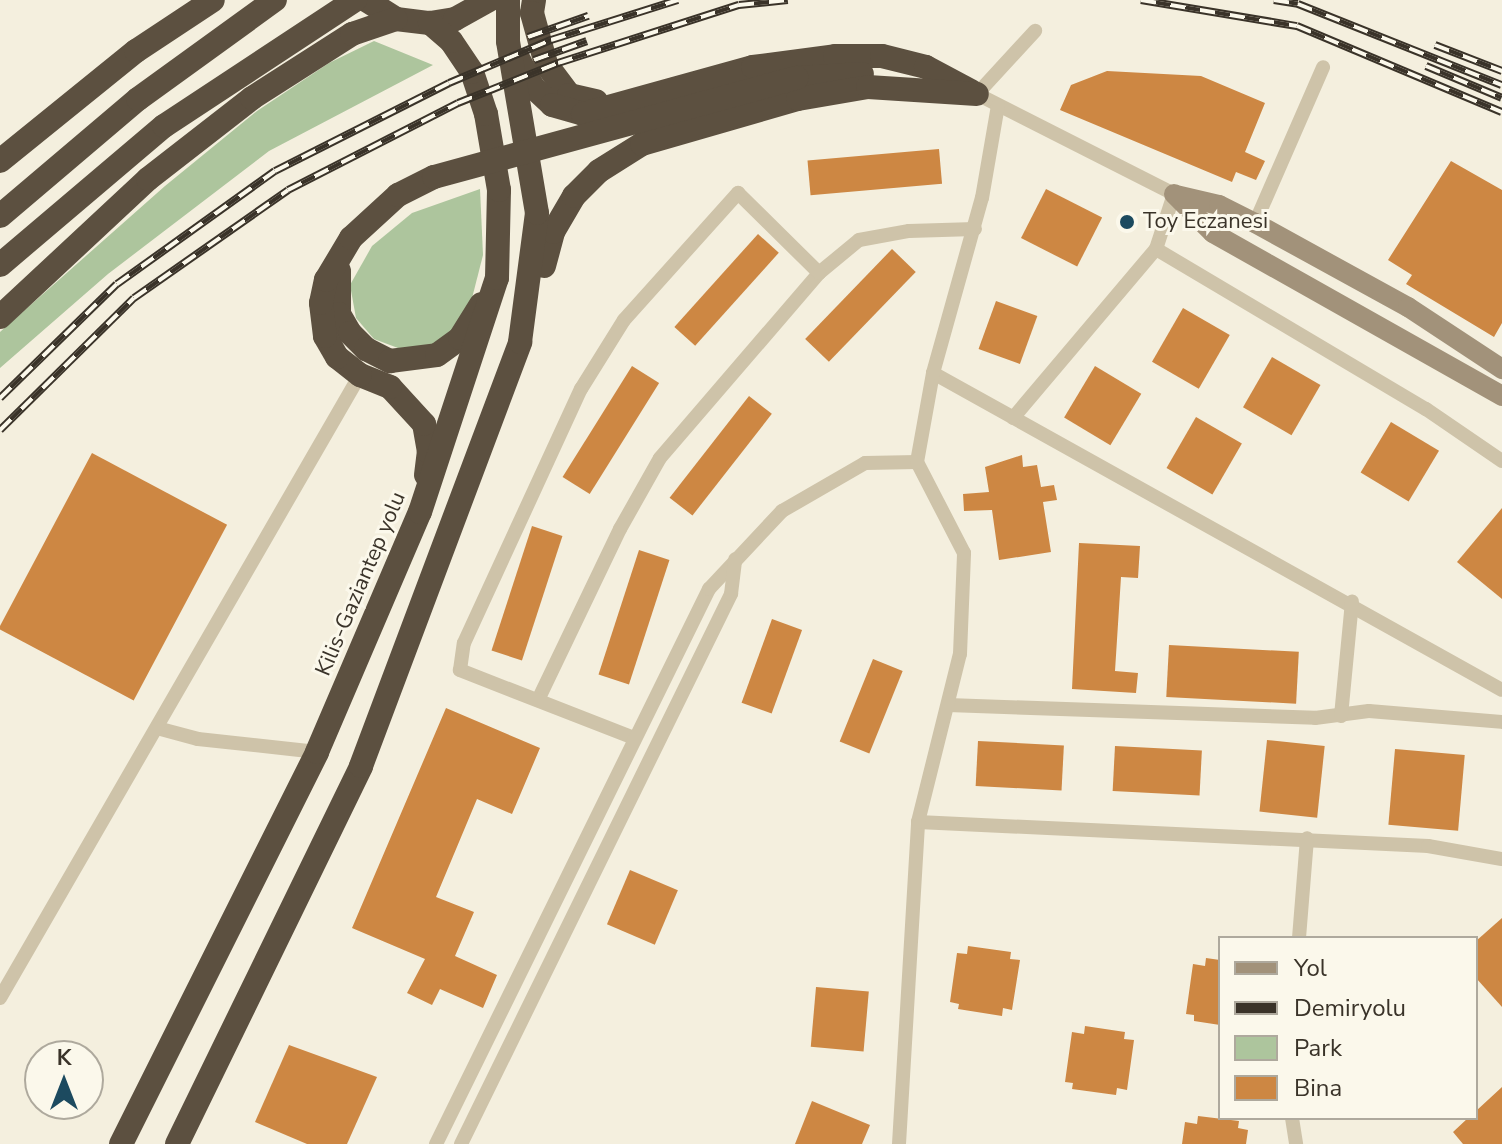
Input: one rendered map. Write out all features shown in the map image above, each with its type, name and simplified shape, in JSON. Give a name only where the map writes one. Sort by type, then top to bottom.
[{"type":"highway","points":[[165,32],[194,0]]},
{"type":"highway","points":[[0,161],[165,32],[213,0]]},
{"type":"highway","points":[[0,216],[138,99],[275,0]]},
{"type":"highway","points":[[0,265],[164,126],[355,0]]},
{"type":"highway","points":[[366,0],[396,19]]},
{"type":"highway","points":[[0,317],[148,179],[252,98],[352,34],[396,19],[430,23],[455,19],[489,0]]},
{"type":"highway","points":[[508,0],[508,41],[537,213],[520,342]]},
{"type":"highway","points":[[534,0],[532,13],[546,64],[569,95],[590,103],[693,84]]},
{"type":"highway","name":"Kilis-Gaziantep yolu","points":[[121,1144],[317,752],[420,512],[497,278],[499,190],[486,114],[472,72],[451,41],[430,23]]},
{"type":"highway","points":[[508,41],[533,87],[552,105],[583,114],[798,59],[882,56],[926,67],[988,99]]},
{"type":"highway","points":[[420,512],[429,452],[424,424],[390,387],[360,375],[337,357],[325,336],[321,303],[341,255],[370,218],[398,195],[434,177],[797,78],[872,73],[988,99]]},
{"type":"highway","points":[[177,1144],[361,766],[520,342],[553,232],[574,196],[599,171],[642,144],[798,99],[868,87],[988,99]]},
{"type":"highway","points":[[341,255],[339,314],[366,349],[390,361],[437,355],[460,338],[497,278]]},
{"type":"street","points":[[899,1144],[918,822],[960,654],[964,553],[917,462],[933,373],[975,229],[988,99],[1035,31]]},
{"type":"street","points":[[1255,223],[1323,67]]},
{"type":"street","points":[[988,99],[1174,194],[1219,205],[1255,223],[1408,307],[1502,369]]},
{"type":"street","points":[[634,738],[460,670],[464,643],[581,389],[624,320],[738,193],[819,273]]},
{"type":"street","points":[[1013,418],[1156,249],[1174,194]]},
{"type":"street","points":[[1174,194],[1213,233],[1502,396]]},
{"type":"street","points":[[538,700],[620,529],[660,458],[819,273],[859,240],[909,231],[975,229]]},
{"type":"street","points":[[1156,249],[1426,409],[1502,461]]},
{"type":"street","points":[[933,373],[1352,602],[1502,690]]},
{"type":"street","points":[[0,998],[360,375]]},
{"type":"street","points":[[436,1144],[709,589],[782,511],[865,463],[917,462]]},
{"type":"street","points":[[461,1144],[731,594],[735,559]]},
{"type":"street","points":[[1341,716],[1352,602]]},
{"type":"street","points":[[948,705],[1341,716],[1369,711],[1502,722]]},
{"type":"street","points":[[157,728],[198,739],[317,752]]},
{"type":"street","points":[[918,822],[1307,838],[1428,846],[1502,859]]},
{"type":"street","points":[[1299,936],[1307,838]]},
{"type":"street","points":[[1292,1120],[1296,1144]]},
{"type":"green space","points":[[374,41],[433,65],[269,151],[108,274],[0,368],[0,332],[165,186],[257,111],[329,63]]},
{"type":"green space","points":[[480,189],[483,255],[468,314],[440,345],[406,351],[374,339],[356,318],[350,285],[372,246],[412,213]]},
{"type":"building","points":[[1107,71],[1201,76],[1265,103],[1245,152],[1265,161],[1256,180],[1236,172],[1232,182],[1060,110],[1071,85]]},
{"type":"building","points":[[939,149],[942,184],[811,195],[808,161]]},
{"type":"building","points":[[1451,161],[1502,190],[1502,323],[1494,337],[1406,284],[1412,275],[1388,260]]},
{"type":"building","points":[[1046,189],[1102,218],[1077,267],[1021,238]]},
{"type":"building","points":[[758,234],[779,253],[695,346],[674,327]]},
{"type":"building","points":[[892,249],[916,272],[829,362],[805,339]]},
{"type":"building","points":[[996,301],[1037,316],[1020,364],[979,349]]},
{"type":"building","points":[[1183,308],[1230,335],[1199,389],[1152,362]]},
{"type":"building","points":[[1272,357],[1320,385],[1291,435],[1243,407]]},
{"type":"building","points":[[632,366],[659,383],[590,494],[563,477]]},
{"type":"building","points":[[1095,366],[1141,394],[1110,445],[1064,417]]},
{"type":"building","points":[[749,396],[772,414],[692,516],[670,498]]},
{"type":"building","points":[[1196,417],[1242,444],[1212,495],[1166,468]]},
{"type":"building","points":[[1391,422],[1439,451],[1409,501],[1361,473]]},
{"type":"building","points":[[92,453],[227,525],[134,701],[0,629]]},
{"type":"building","points":[[1022,455],[1023,467],[1037,465],[1041,487],[1054,485],[1057,500],[1043,502],[1051,552],[999,560],[992,510],[964,511],[963,494],[989,492],[985,467]]},
{"type":"building","points":[[1502,508],[1502,599],[1457,562]]},
{"type":"building","points":[[532,526],[562,536],[522,660],[492,651]]},
{"type":"building","points":[[1079,543],[1140,546],[1138,578],[1121,577],[1115,671],[1138,673],[1136,693],[1072,689]]},
{"type":"building","points":[[639,550],[669,560],[629,684],[599,675]]},
{"type":"building","points":[[772,619],[802,630],[772,714],[742,703]]},
{"type":"building","points":[[1169,645],[1299,652],[1296,704],[1166,697]]},
{"type":"building","points":[[873,659],[903,671],[869,754],[840,742]]},
{"type":"building","points":[[446,708],[540,748],[512,814],[477,799],[436,897],[474,912],[455,956],[497,975],[483,1008],[440,989],[432,1005],[407,993],[425,959],[352,928]]},
{"type":"building","points":[[1267,740],[1325,746],[1317,818],[1259,812]]},
{"type":"building","points":[[978,741],[1064,746],[1062,790],[976,786]]},
{"type":"building","points":[[1115,746],[1202,751],[1200,795],[1113,791]]},
{"type":"building","points":[[1395,749],[1465,755],[1458,831],[1388,825]]},
{"type":"building","points":[[630,870],[678,890],[655,945],[607,924]]},
{"type":"building","points":[[1502,918],[1502,1007],[1478,980],[1478,939]]},
{"type":"building","points":[[968,946],[1011,952],[1010,959],[1020,960],[1012,1010],[1003,1008],[1002,1016],[958,1009],[959,1004],[950,1002],[957,953],[967,954]]},
{"type":"building","points":[[1206,958],[1218,960],[1218,1025],[1194,1021],[1194,1015],[1186,1014],[1193,964],[1205,966]]},
{"type":"building","points":[[816,987],[869,992],[864,1051],[811,1047]]},
{"type":"building","points":[[1085,1026],[1125,1032],[1124,1039],[1134,1040],[1127,1090],[1117,1088],[1116,1095],[1072,1089],[1073,1083],[1065,1082],[1072,1032],[1084,1034]]},
{"type":"building","points":[[289,1045],[377,1077],[347,1144],[307,1144],[255,1122]]},
{"type":"building","points":[[1502,1087],[1502,1144],[1463,1144],[1453,1132],[1466,1120],[1478,1120],[1478,1109]]},
{"type":"building","points":[[812,1101],[870,1125],[862,1144],[795,1144]]},
{"type":"building","points":[[1198,1116],[1239,1121],[1238,1128],[1248,1130],[1246,1144],[1182,1144],[1185,1122],[1197,1124]]},
{"type":"railway","points":[[0,398],[117,284],[275,171],[449,83],[551,40],[678,0]]},
{"type":"railway","points":[[0,430],[134,298],[288,190],[458,103],[558,63],[739,5],[788,0]]},
{"type":"railway","points":[[1141,0],[1297,26],[1502,112]]},
{"type":"railway","points":[[1274,0],[1298,4],[1502,85]]},
{"type":"railway","points":[[528,37],[588,16]]},
{"type":"railway","points":[[534,60],[587,41]]},
{"type":"railway","points":[[1435,45],[1502,71]]},
{"type":"railway","points":[[1426,66],[1502,98]]},
{"type":"place","name":"Toy Eczanesi","points":[[1127,222]]}]
